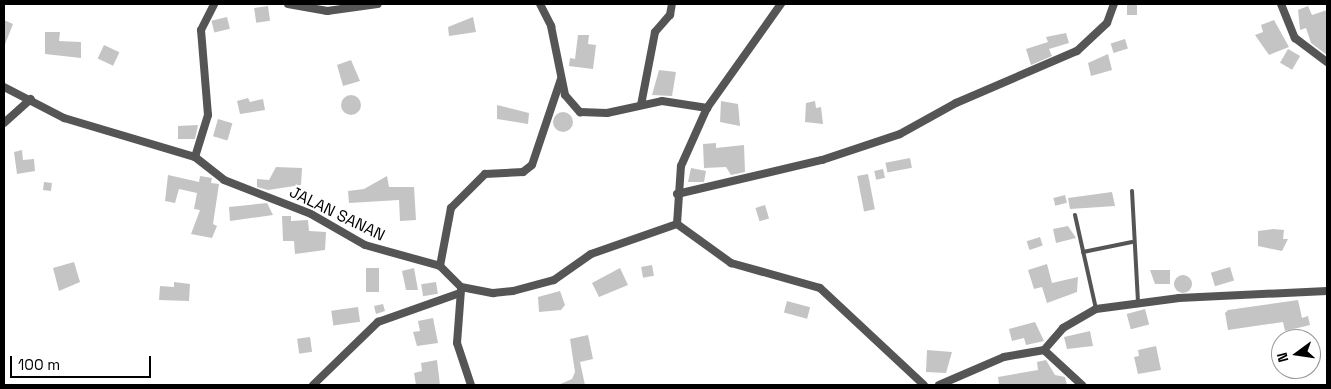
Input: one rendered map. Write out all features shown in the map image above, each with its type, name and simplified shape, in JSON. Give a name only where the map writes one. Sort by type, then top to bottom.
[{"type":"street","points":[[195,157],[208,115],[200,30],[214,4]]},
{"type":"street","points":[[288,4],[327,11],[378,4]]},
{"type":"street","points":[[540,4],[551,26],[565,95],[580,112],[607,113],[641,105],[677,101],[707,108]]},
{"type":"street","points":[[641,105],[655,32],[670,15],[672,4]]},
{"type":"street","points":[[677,224],[677,194],[681,166],[707,108],[781,4]]},
{"type":"street","points":[[677,194],[822,160],[900,134],[956,103],[1077,51],[1107,23],[1114,4]]},
{"type":"street","points":[[1281,4],[1295,38],[1327,62]]},
{"type":"street","points":[[440,266],[452,208],[485,174],[523,172],[532,165],[561,79]]},
{"type":"street","name":"JALAN SANAN","points":[[4,87],[31,99],[64,118],[195,157],[224,180],[311,214],[365,245],[440,266],[461,290]]},
{"type":"street","points":[[4,123],[31,99]]},
{"type":"street","points":[[313,385],[378,322],[461,290],[493,293],[536,285],[562,276],[591,254],[677,224]]},
{"type":"street","points":[[677,224],[731,263],[820,288],[924,385]]},
{"type":"street","points":[[461,290],[457,343],[471,385]]},
{"type":"street","points":[[939,385],[1004,357],[1044,350],[1063,328],[1096,309],[1138,301],[1327,291]]},
{"type":"street","points":[[1044,350],[1082,385]]},
{"type":"lane","points":[[1132,191],[1132,242],[1138,301]]},
{"type":"lane","points":[[1075,215],[1096,309]]},
{"type":"lane","points":[[1083,252],[1132,242]]},
{"type":"building","points":[[1127,4],[1137,4],[1137,15],[1127,15]]},
{"type":"building","points":[[268,6],[270,21],[256,23],[254,8]]},
{"type":"building","points":[[1308,6],[1312,15],[1327,10],[1327,55],[1311,43],[1306,28],[1300,30],[1298,10]]},
{"type":"building","points":[[227,17],[230,29],[214,33],[211,21]]},
{"type":"building","points":[[473,17],[476,32],[449,36],[448,27]]},
{"type":"building","points":[[4,20],[13,24],[4,47]]},
{"type":"building","points":[[1274,20],[1289,47],[1269,55],[1255,35],[1263,32],[1261,25]]},
{"type":"building","points":[[45,32],[60,32],[59,41],[81,42],[81,58],[45,54]]},
{"type":"building","points":[[1066,33],[1069,43],[1049,49],[1052,56],[1031,65],[1026,49],[1048,42],[1046,37]]},
{"type":"building","points":[[578,35],[589,35],[588,44],[596,45],[593,69],[569,66],[570,58],[575,59]]},
{"type":"building","points":[[1125,39],[1128,49],[1114,53],[1111,43]]},
{"type":"building","points":[[104,45],[119,52],[113,66],[98,59]]},
{"type":"building","points":[[1288,49],[1300,56],[1292,70],[1280,63]]},
{"type":"building","points":[[1108,54],[1112,70],[1091,76],[1088,63]]},
{"type":"building","points":[[351,60],[360,81],[343,86],[337,65]]},
{"type":"building","points":[[659,70],[676,72],[672,96],[652,95]]},
{"type":"building","points":[[351,95],[358,98],[361,105],[358,112],[351,115],[344,112],[341,105],[344,98]]},
{"type":"building","points":[[248,98],[250,102],[263,99],[265,110],[240,114],[237,101]]},
{"type":"building","points":[[721,101],[738,104],[740,126],[720,122]]},
{"type":"building","points":[[815,101],[816,108],[821,107],[823,124],[805,122],[806,103]]},
{"type":"building","points":[[497,105],[529,113],[528,124],[497,119]]},
{"type":"building","points":[[563,112],[570,115],[573,122],[570,129],[563,132],[556,129],[553,122],[556,115]]},
{"type":"building","points":[[218,119],[232,123],[227,140],[213,136]]},
{"type":"building","points":[[198,125],[195,139],[178,139],[178,126]]},
{"type":"building","points":[[716,143],[716,148],[744,145],[745,172],[731,175],[726,167],[704,168],[703,144]]},
{"type":"building","points":[[22,150],[23,160],[34,159],[35,171],[17,174],[14,152]]},
{"type":"building","points":[[910,158],[912,168],[887,173],[885,163]]},
{"type":"building","points":[[276,167],[302,168],[301,185],[268,190],[257,187],[257,179],[269,180]]},
{"type":"building","points":[[691,168],[706,171],[704,182],[688,182]]},
{"type":"building","points":[[883,169],[885,178],[876,180],[874,171]]},
{"type":"building","points":[[868,174],[875,209],[864,211],[857,176]]},
{"type":"building","points":[[168,175],[199,182],[200,176],[212,178],[211,183],[219,184],[213,224],[217,226],[212,238],[191,234],[200,210],[194,209],[197,193],[179,189],[175,203],[165,201]]},
{"type":"building","points":[[387,176],[389,187],[414,187],[416,220],[400,221],[399,200],[349,203],[348,191],[364,189]]},
{"type":"building","points":[[44,182],[52,183],[51,191],[43,190]]},
{"type":"building","points":[[1112,192],[1115,206],[1070,209],[1068,198]]},
{"type":"building","points":[[1065,195],[1067,203],[1055,206],[1053,198]]},
{"type":"building","points":[[267,203],[273,215],[230,221],[229,207]]},
{"type":"building","points":[[765,205],[769,218],[760,221],[755,208]]},
{"type":"building","points":[[282,216],[291,216],[291,221],[308,220],[309,231],[326,232],[325,250],[295,254],[294,241],[283,241]]},
{"type":"building","points":[[1068,226],[1076,238],[1056,243],[1053,229]]},
{"type":"building","points":[[1284,230],[1283,239],[1288,239],[1282,251],[1258,246],[1258,231]]},
{"type":"building","points":[[1040,237],[1043,246],[1029,250],[1027,241]]},
{"type":"building","points":[[74,262],[80,282],[59,291],[53,268]]},
{"type":"building","points":[[1047,264],[1052,283],[1078,277],[1077,292],[1047,303],[1042,287],[1034,289],[1028,270]]},
{"type":"building","points":[[652,265],[654,276],[643,278],[641,267]]},
{"type":"building","points":[[1230,267],[1234,280],[1215,286],[1211,273]]},
{"type":"building","points":[[366,268],[379,268],[379,292],[366,292]]},
{"type":"building","points":[[414,268],[418,290],[406,290],[402,271]]},
{"type":"building","points":[[620,268],[628,285],[599,297],[592,283]]},
{"type":"building","points":[[1150,270],[1170,270],[1170,284],[1155,284]]},
{"type":"building","points":[[1183,275],[1189,278],[1192,284],[1189,290],[1183,293],[1177,290],[1174,284],[1177,278]]},
{"type":"building","points":[[174,282],[190,284],[189,301],[159,300],[160,286],[174,287]]},
{"type":"building","points":[[436,282],[438,294],[423,296],[421,284]]},
{"type":"building","points":[[560,291],[565,305],[561,310],[539,312],[538,297]]},
{"type":"building","points":[[1298,300],[1302,318],[1308,316],[1310,325],[1285,329],[1283,322],[1228,330],[1225,313],[1228,310]]},
{"type":"building","points":[[787,301],[810,307],[807,319],[784,313]]},
{"type":"building","points":[[383,304],[385,311],[376,314],[374,306]]},
{"type":"building","points":[[358,307],[360,322],[333,326],[331,311]]},
{"type":"building","points":[[1145,309],[1149,324],[1131,329],[1127,314]]},
{"type":"building","points":[[433,318],[438,343],[417,346],[413,332],[420,331],[418,321]]},
{"type":"building","points":[[1035,322],[1044,341],[1026,345],[1024,338],[1012,341],[1009,329]]},
{"type":"building","points":[[1090,331],[1093,346],[1067,349],[1064,337]]},
{"type":"building","points":[[588,335],[593,359],[580,362],[585,385],[558,385],[572,379],[575,372],[570,339]]},
{"type":"building","points":[[310,337],[312,352],[299,354],[297,339]]},
{"type":"building","points":[[1156,346],[1161,370],[1138,374],[1134,357],[1139,356],[1138,350]]},
{"type":"building","points":[[927,350],[952,352],[946,373],[926,372]]},
{"type":"building","points":[[437,360],[440,385],[416,385],[414,373],[422,371],[421,363]]},
{"type":"building","points":[[1046,360],[1055,375],[1065,377],[1067,385],[999,385],[998,377],[1038,370],[1037,362]]}]
